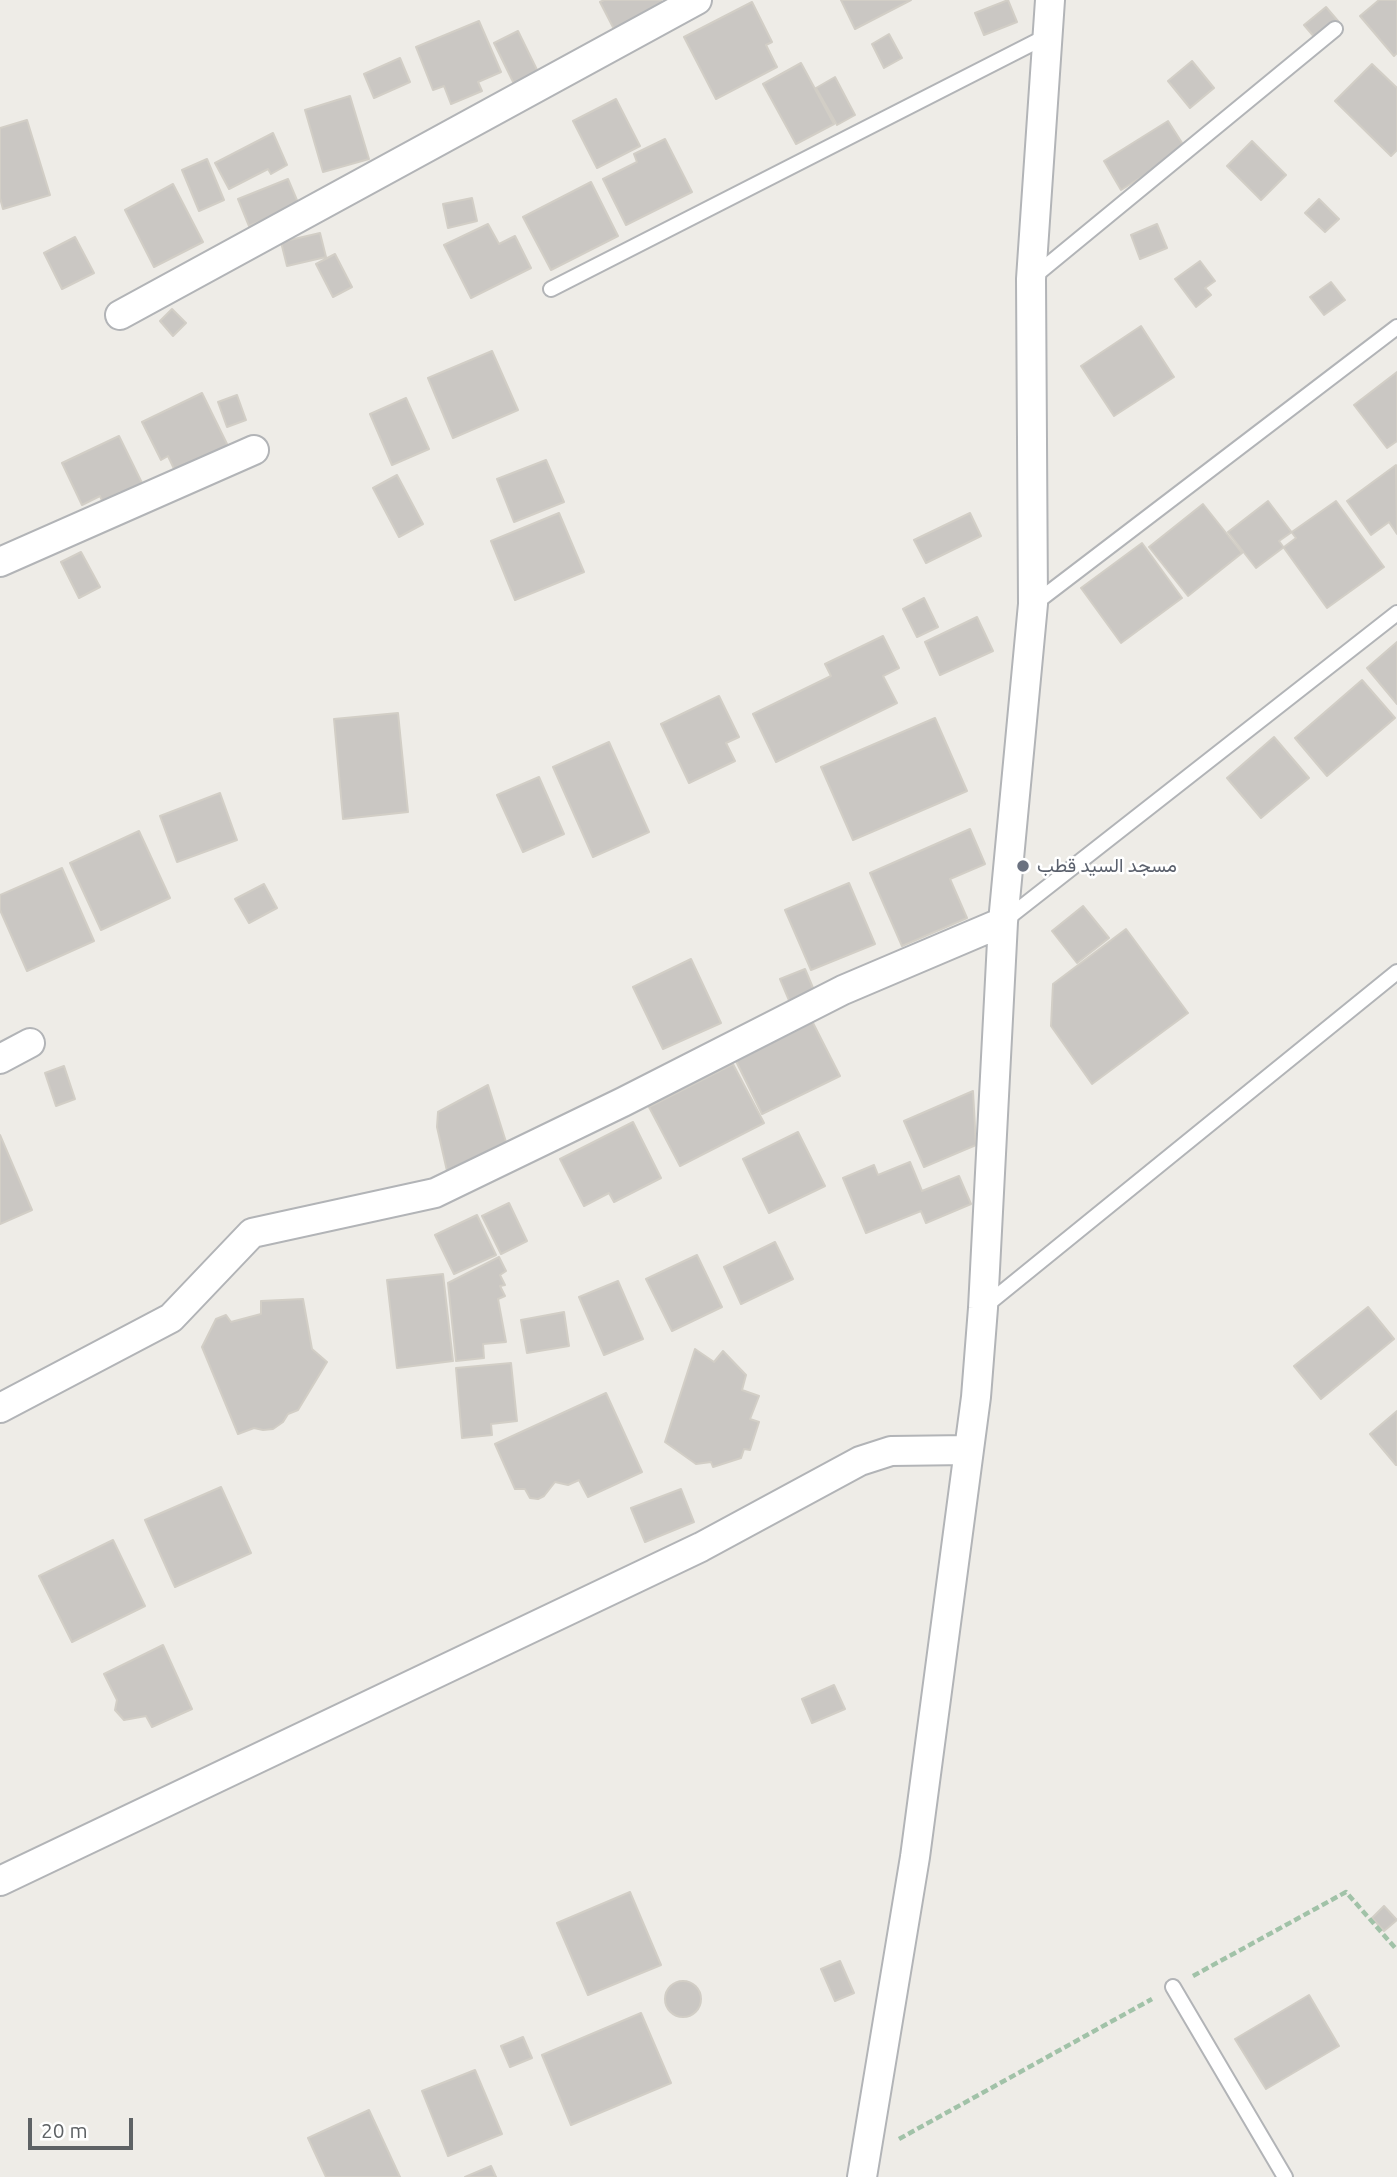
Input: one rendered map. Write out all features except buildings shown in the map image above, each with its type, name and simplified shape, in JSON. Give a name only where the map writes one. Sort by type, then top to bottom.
[{"type":"street","points":[[120,315],[696,0]]},
{"type":"street","points":[[864,2168],[915,1857],[976,1397],[1003,922],[1032,604],[1031,279],[1050,0]]},
{"type":"street","points":[[0,562],[254,450]]},
{"type":"street","points":[[0,1408],[171,1318],[252,1233],[435,1193],[623,1102],[843,990],[1003,922]]},
{"type":"street","points":[[0,1059],[30,1043]]},
{"type":"street","points":[[0,1881],[701,1547],[860,1461],[891,1451],[968,1450]]},
{"type":"lane","points":[[1031,279],[1335,29]]},
{"type":"lane","points":[[551,289],[1049,35]]},
{"type":"lane","points":[[1032,604],[1397,327]]},
{"type":"lane","points":[[1003,922],[1397,613]]},
{"type":"lane","points":[[983,1308],[1397,972]]},
{"type":"lane","points":[[1173,1987],[1285,2177]]},
{"type":"path","points":[[864,2168],[1173,1987],[1346,1892],[1397,1950]]},
{"type":"place","name":"مسجد السيد قطب","points":[[1023,866]]}]
